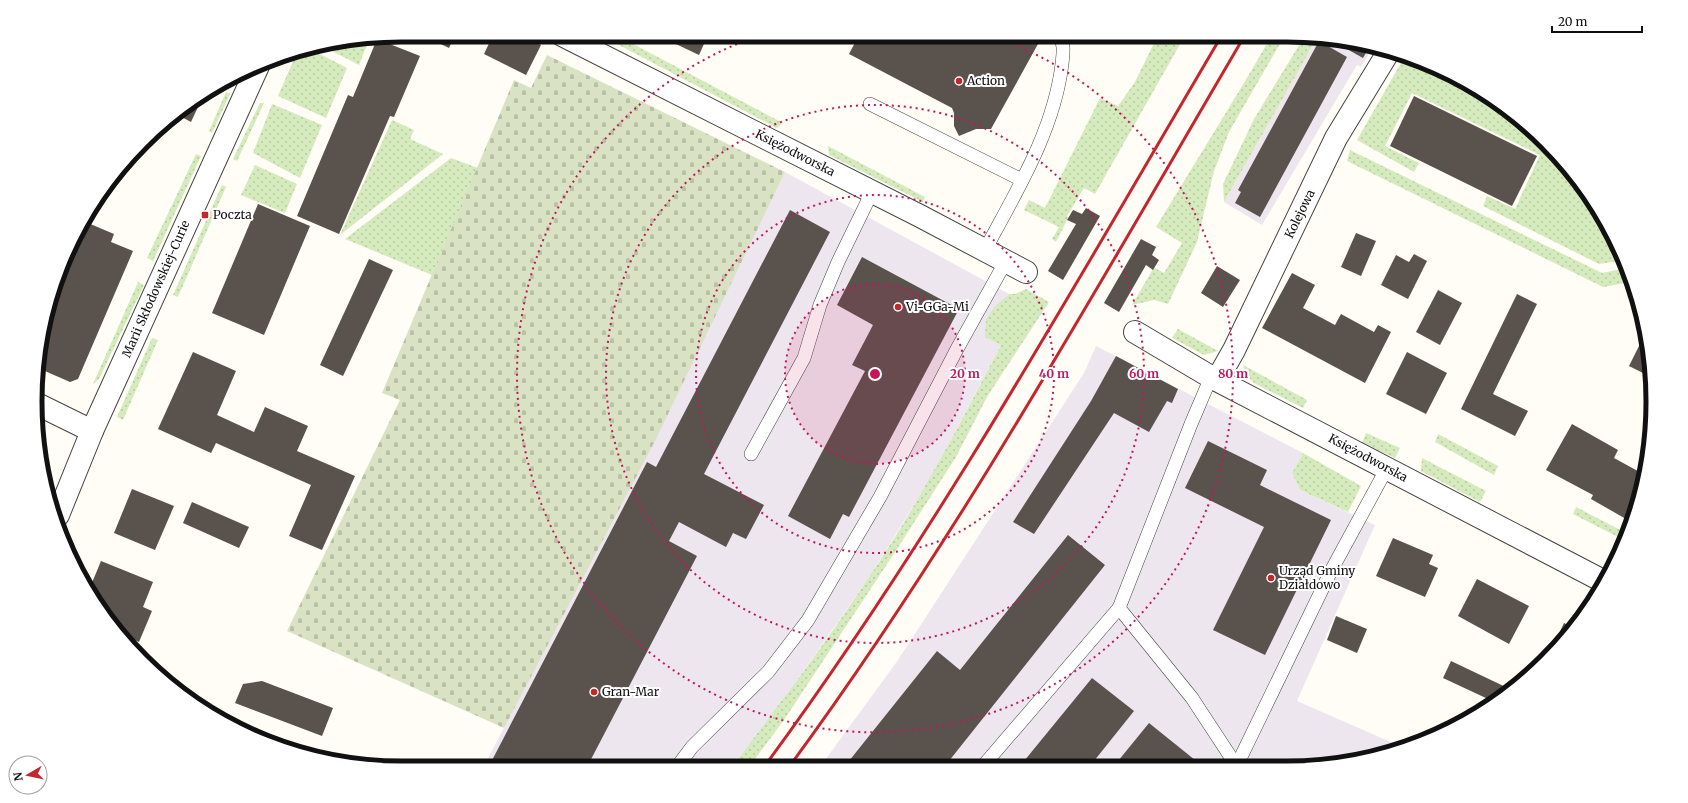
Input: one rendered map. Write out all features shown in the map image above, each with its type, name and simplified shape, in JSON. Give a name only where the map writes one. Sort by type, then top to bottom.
[{"type":"street","name":"Księżodworska","points":[[582,42],[1026,272]]},
{"type":"street","name":"Kolejowa","points":[[1214,378],[1234,350],[1336,138],[1385,56]]},
{"type":"street","name":"Marii Skłodowskiej-Curie","points":[[59,512],[92,431],[255,73]]},
{"type":"street","name":"Księżodworska","points":[[1135,332],[1214,378],[1599,579]]},
{"type":"street","points":[[42,407],[92,431]]},
{"type":"lane","points":[[985,250],[1022,180],[1045,132],[1059,86],[1063,42]]},
{"type":"lane","points":[[870,104],[1022,180]]},
{"type":"lane","points":[[751,454],[804,358],[820,304],[838,262],[872,192]]},
{"type":"lane","points":[[681,761],[692,747],[768,672],[808,620],[880,497],[956,349],[1006,261]]},
{"type":"lane","points":[[987,761],[1119,608],[1191,424],[1214,378]]},
{"type":"lane","points":[[1239,761],[1331,572],[1387,468]]},
{"type":"lane","points":[[1119,608],[1192,698],[1234,761]]},
{"type":"shaded area","points":[[1314,43],[1333,45],[1370,52],[1361,67],[1357,65],[1262,225],[1224,202]]},
{"type":"shaded area","points":[[785,172],[1011,295],[1001,345],[930,479],[868,579],[783,700],[737,761],[487,761],[555,629]]},
{"type":"shaded area","points":[[1096,346],[1303,453],[1292,473],[1300,490],[1375,525],[1297,701],[1395,744],[1380,749],[1333,758],[1286,761],[824,761],[898,660],[1084,373]]},
{"type":"green space","points":[[613,42],[629,42],[783,123],[777,128]]},
{"type":"green space","points":[[1155,42],[1181,42],[1095,194],[1084,188],[1067,216],[1068,218],[1056,242],[1052,239],[1059,227],[1024,210],[1029,200],[1045,208],[1100,98],[1118,106],[1135,82]]},
{"type":"green space","points":[[1268,42],[1281,42],[1229,132],[1214,171],[1197,242],[1168,304],[1154,300],[1132,305],[1153,269],[1155,268],[1164,273],[1182,243],[1156,227]]},
{"type":"green space","points":[[1301,43],[1314,43],[1224,202],[1223,184],[1254,119]]},
{"type":"green space","points":[[367,44],[359,65],[329,49]]},
{"type":"green space","points":[[316,52],[347,68],[326,118],[278,96],[294,58]]},
{"type":"green space","points":[[547,55],[785,172],[655,441],[504,728],[287,631],[400,400],[382,393],[514,80],[531,88]]},
{"type":"green space","points":[[1402,61],[1446,79],[1466,90],[1505,116],[1541,147],[1557,164],[1585,202],[1598,222],[1618,261],[1599,264],[1483,206],[1487,196],[1515,209],[1540,155],[1412,93],[1385,146],[1419,163],[1414,172],[1357,140]]},
{"type":"green space","points":[[226,92],[230,94],[212,133],[209,131]]},
{"type":"green space","points":[[260,103],[264,103],[237,161],[233,159]]},
{"type":"green space","points":[[272,104],[322,125],[300,178],[253,153]]},
{"type":"green space","points":[[392,120],[414,130],[410,139],[443,154],[340,235]]},
{"type":"green space","points":[[828,146],[925,197],[923,202],[829,155]]},
{"type":"green space","points":[[1350,150],[1602,273],[1621,269],[1626,283],[1603,287],[1347,161]]},
{"type":"green space","points":[[196,154],[201,156],[153,261],[147,258]]},
{"type":"green space","points":[[451,158],[478,168],[432,275],[345,239]]},
{"type":"green space","points":[[255,165],[297,184],[285,213],[241,195]]},
{"type":"green space","points":[[222,185],[226,187],[178,297],[173,295]]},
{"type":"green space","points":[[138,282],[144,285],[99,379],[93,384]]},
{"type":"green space","points":[[1026,289],[1049,302],[987,397],[956,457],[784,720],[753,761],[737,761],[835,628],[904,523],[954,435],[1001,345],[985,337],[986,319],[996,305],[1010,294],[1015,294]]},
{"type":"green space","points":[[1178,329],[1218,351],[1204,355],[1172,338]]},
{"type":"green space","points":[[152,338],[158,340],[123,420],[117,417]]},
{"type":"green space","points":[[1243,365],[1307,400],[1303,408],[1254,383],[1246,375]]},
{"type":"green space","points":[[1366,433],[1400,448],[1395,458],[1362,443]]},
{"type":"green space","points":[[1438,434],[1498,466],[1494,475],[1435,442]]},
{"type":"green space","points":[[1303,453],[1361,486],[1348,512],[1300,490],[1292,473]]},
{"type":"green space","points":[[1422,458],[1486,491],[1480,502],[1421,471]]},
{"type":"green space","points":[[1576,507],[1622,531],[1619,538],[1573,514]]},
{"type":"building","points":[[437,42],[452,42],[449,48]]},
{"type":"building","points":[[490,42],[535,42],[541,45],[526,75],[484,54]]},
{"type":"building","points":[[672,42],[705,42],[699,55]]},
{"type":"building","name":"Action","points":[[855,42],[1034,42],[1038,44],[991,129],[976,129],[959,136],[954,126],[954,113],[952,108],[849,54]]},
{"type":"building","points":[[375,43],[386,43],[420,56],[394,117],[390,116],[339,234],[297,216],[348,95],[353,97]]},
{"type":"building","points":[[1318,44],[1325,44],[1347,57],[1260,217],[1235,203],[1241,192],[1238,190]]},
{"type":"building","points":[[1343,47],[1367,51],[1363,58]]},
{"type":"building","points":[[1414,96],[1537,156],[1512,206],[1390,146]]},
{"type":"building","points":[[199,105],[191,122],[182,117]]},
{"type":"building","points":[[258,204],[310,226],[264,335],[212,313]]},
{"type":"building","points":[[1086,208],[1100,216],[1063,280],[1048,271],[1076,224],[1067,220],[1073,210],[1082,214]]},
{"type":"building","points":[[790,210],[830,232],[704,474],[764,505],[746,539],[733,533],[726,547],[679,522],[669,541],[697,556],[590,761],[492,761],[647,462],[656,467]]},
{"type":"building","points":[[89,223],[114,234],[111,242],[133,251],[78,379],[70,382],[44,370],[49,331],[57,298]]},
{"type":"building","points":[[1356,233],[1376,241],[1361,276],[1341,267]]},
{"type":"building","points":[[1141,239],[1156,247],[1152,255],[1159,260],[1153,270],[1146,265],[1119,312],[1104,303]]},
{"type":"building","points":[[1414,254],[1427,261],[1408,299],[1381,285],[1396,255],[1409,262]]},
{"type":"building","points":[[862,257],[959,309],[849,517],[843,514],[830,539],[788,516],[865,371],[852,365],[873,325],[837,305]]},
{"type":"building","points":[[369,259],[393,270],[343,376],[320,365]]},
{"type":"building","points":[[1217,266],[1240,280],[1223,307],[1201,293]]},
{"type":"building","points":[[1292,273],[1315,285],[1303,308],[1335,325],[1341,314],[1374,332],[1378,325],[1391,332],[1365,383],[1262,328]]},
{"type":"building","points":[[1438,290],[1462,303],[1440,345],[1416,332]]},
{"type":"building","points":[[1517,294],[1537,304],[1493,394],[1528,411],[1515,436],[1461,409]]},
{"type":"building","points":[[1641,342],[1645,374],[1629,366]]},
{"type":"building","points":[[193,352],[236,371],[217,415],[254,432],[265,407],[308,426],[297,451],[355,476],[322,550],[289,536],[311,485],[216,443],[211,453],[158,429]]},
{"type":"building","points":[[1407,352],[1447,373],[1426,414],[1386,394]]},
{"type":"building","points":[[1116,356],[1178,389],[1172,403],[1167,401],[1149,432],[1114,413],[1034,534],[1013,522],[1091,401]]},
{"type":"building","points":[[1572,424],[1618,450],[1614,458],[1639,472],[1634,495],[1626,519],[1591,499],[1593,495],[1546,470]]},
{"type":"building","name":"Urząd Gminy Działdowo","points":[[1208,441],[1267,470],[1260,485],[1331,520],[1265,655],[1213,630],[1264,527],[1185,488]]},
{"type":"building","points":[[132,489],[174,506],[155,550],[114,533]]},
{"type":"building","points":[[192,502],[249,527],[239,548],[183,523]]},
{"type":"building","points":[[1068,535],[1105,565],[949,761],[849,761],[937,651],[960,670]]},
{"type":"building","points":[[1393,538],[1433,555],[1429,564],[1438,568],[1425,597],[1376,576]]},
{"type":"building","points":[[101,561],[153,582],[143,607],[152,611],[139,642],[131,639],[116,620],[92,584]]},
{"type":"building","points":[[1477,579],[1529,606],[1509,644],[1458,616]]},
{"type":"building","points":[[1336,616],[1367,629],[1357,653],[1327,640]]},
{"type":"building","points":[[1564,623],[1568,625],[1557,639],[1556,641]]},
{"type":"building","points":[[1451,661],[1505,687],[1488,699],[1443,678]]},
{"type":"building","points":[[1092,678],[1134,711],[1094,761],[1024,761]]},
{"type":"building","points":[[262,681],[333,708],[322,736],[235,703],[243,684]]},
{"type":"building","points":[[1149,723],[1195,760],[1194,761],[1118,761]]},
{"type":"railway","points":[[768,761],[827,679],[946,499],[1058,314],[1218,42]]},
{"type":"railway","points":[[793,761],[912,590],[970,499],[1082,314],[1241,42]]},
{"type":"place","name":"Action","points":[[959,81]]},
{"type":"place","name":"Poczta","points":[[205,215]]},
{"type":"place","name":"Vi-GGa-Mi","points":[[898,307]]},
{"type":"place","name":"Urząd Gminy Działdowo","points":[[1271,578]]},
{"type":"place","name":"Gran-Mar","points":[[594,692]]}]
